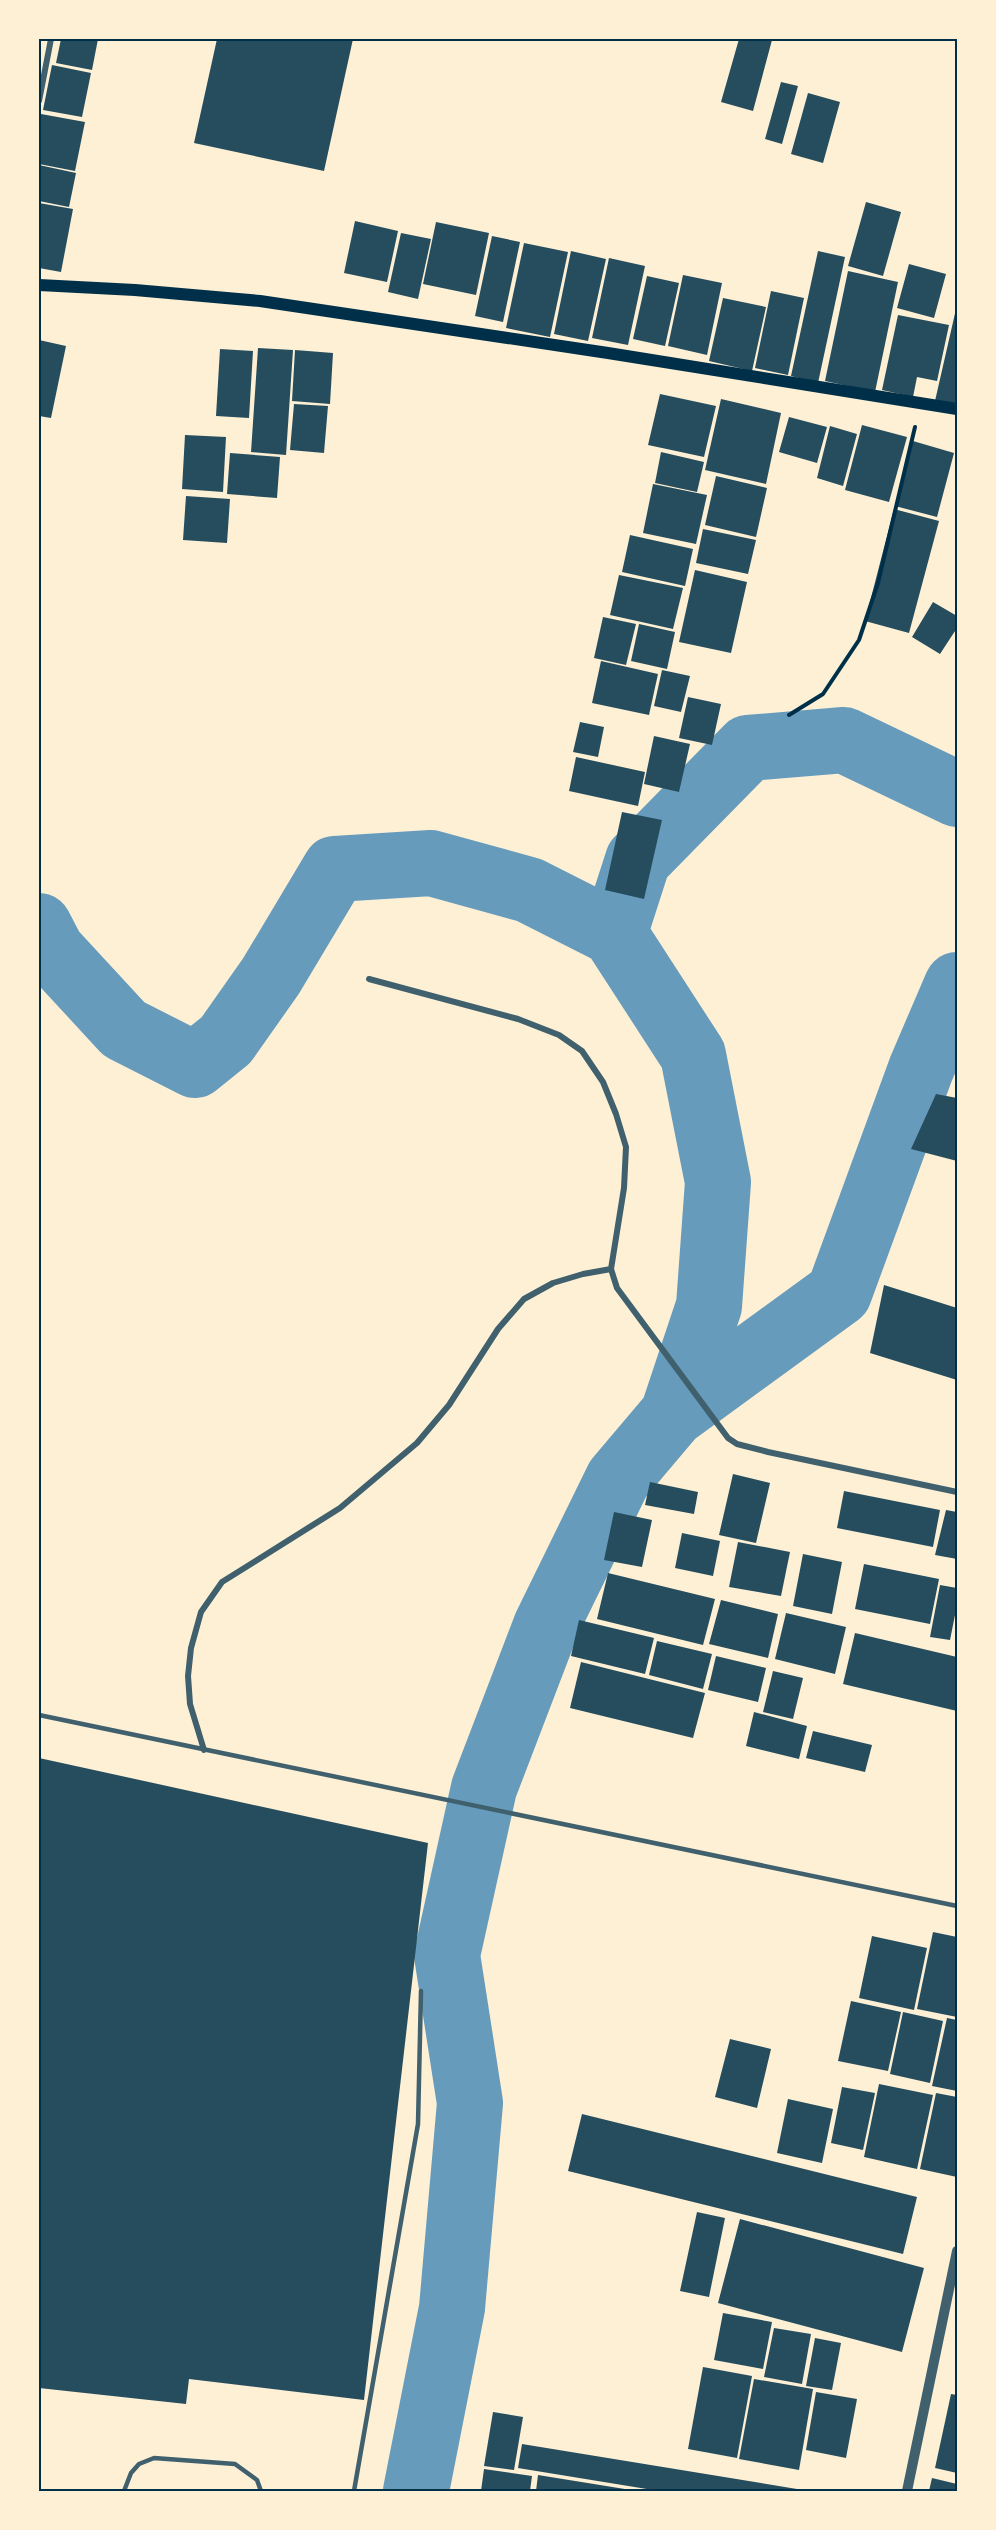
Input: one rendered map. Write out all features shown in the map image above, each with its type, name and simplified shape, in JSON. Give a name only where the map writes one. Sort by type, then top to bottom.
[{"type":"main road","points":[[39,285],[135,290],[260,301],[608,352],[957,409]]},
{"type":"street","points":[[39,101],[51,39]]},
{"type":"street","points":[[369,979],[518,1019],[559,1035],[582,1051],[603,1083],[616,1113],[626,1147],[624,1188],[611,1269],[617,1288],[728,1438],[737,1444],[768,1452],[957,1492]]},
{"type":"street","points":[[204,1750],[190,1704],[188,1676],[191,1648],[201,1612],[222,1582],[340,1508],[417,1443],[449,1405],[498,1329],[524,1299],[553,1283],[611,1269]]},
{"type":"street","points":[[907,2491],[957,2251]]},
{"type":"lane","points":[[39,1714],[957,1906]]},
{"type":"lane","points":[[354,2491],[418,2124],[421,1991]]},
{"type":"lane","points":[[124,2491],[131,2473],[139,2464],[154,2458],[235,2464],[257,2480],[261,2491]]},
{"type":"path","points":[[789,715],[823,694],[859,640],[878,583],[920,403]]},
{"type":"building","points":[[61,39],[98,39],[92,70],[56,63]]},
{"type":"building","points":[[217,39],[353,39],[324,171],[194,143]]},
{"type":"building","points":[[739,39],[772,40],[753,111],[721,102]]},
{"type":"building","points":[[52,65],[91,73],[82,117],[43,110]]},
{"type":"building","points":[[781,82],[798,86],[782,144],[765,139]]},
{"type":"building","points":[[808,93],[840,102],[823,163],[791,154]]},
{"type":"building","points":[[41,114],[85,122],[75,171],[39,164]]},
{"type":"building","points":[[39,165],[76,173],[69,207],[39,201]]},
{"type":"building","points":[[866,202],[901,212],[883,276],[848,266]]},
{"type":"building","points":[[39,203],[73,209],[61,272],[39,268]]},
{"type":"building","points":[[355,221],[398,231],[387,282],[344,273]]},
{"type":"building","points":[[436,222],[489,233],[476,295],[423,284]]},
{"type":"building","points":[[401,233],[431,239],[418,299],[388,292]]},
{"type":"building","points":[[492,236],[520,242],[503,322],[475,316]]},
{"type":"building","points":[[524,243],[568,252],[550,337],[506,328]]},
{"type":"building","points":[[571,251],[606,259],[588,341],[554,334]]},
{"type":"building","points":[[818,251],[845,257],[818,383],[791,376]]},
{"type":"building","points":[[609,258],[645,266],[628,345],[592,338]]},
{"type":"building","points":[[909,264],[946,274],[934,318],[897,308]]},
{"type":"building","points":[[848,271],[898,282],[875,392],[825,381]]},
{"type":"building","points":[[683,275],[722,283],[707,355],[668,346]]},
{"type":"building","points":[[647,276],[679,283],[665,346],[633,339]]},
{"type":"building","points":[[771,291],[804,298],[788,375],[755,368]]},
{"type":"building","points":[[723,298],[766,307],[752,371],[709,361]]},
{"type":"building","points":[[957,309],[957,406],[935,401]]},
{"type":"building","points":[[898,315],[949,325],[937,381],[917,377],[913,397],[882,390]]},
{"type":"building","points":[[39,340],[66,346],[51,418],[39,416]]},
{"type":"building","points":[[258,348],[293,350],[286,455],[251,452]]},
{"type":"building","points":[[220,349],[253,351],[249,418],[216,416]]},
{"type":"building","points":[[295,350],[333,353],[330,404],[292,401]]},
{"type":"building","points":[[660,394],[716,406],[704,457],[648,445]]},
{"type":"building","points":[[721,399],[781,413],[766,484],[705,470]]},
{"type":"building","points":[[294,404],[328,406],[324,453],[290,450]]},
{"type":"building","points":[[789,417],[827,427],[817,463],[779,452]]},
{"type":"building","points":[[862,425],[907,437],[889,502],[845,490]]},
{"type":"building","points":[[830,426],[857,434],[843,486],[817,478]]},
{"type":"building","points":[[185,435],[226,437],[223,492],[182,489]]},
{"type":"building","points":[[913,441],[954,453],[937,517],[895,506]]},
{"type":"building","points":[[661,452],[704,462],[697,492],[655,483]]},
{"type":"building","points":[[230,453],[280,457],[277,498],[227,494]]},
{"type":"building","points":[[716,476],[767,488],[756,537],[705,525]]},
{"type":"building","points":[[653,484],[707,495],[696,544],[643,533]]},
{"type":"building","points":[[186,496],[230,499],[227,543],[183,540]]},
{"type":"building","points":[[894,509],[939,521],[909,633],[865,621]]},
{"type":"building","points":[[703,529],[756,540],[748,574],[696,563]]},
{"type":"building","points":[[630,535],[693,549],[685,586],[622,572]]},
{"type":"building","points":[[695,570],[747,582],[731,653],[679,642]]},
{"type":"building","points":[[619,575],[683,588],[673,629],[610,615]]},
{"type":"building","points":[[933,602],[957,616],[957,628],[940,654],[912,637]]},
{"type":"building","points":[[603,617],[636,624],[626,665],[594,658]]},
{"type":"building","points":[[639,624],[675,632],[667,669],[631,661]]},
{"type":"building","points":[[601,661],[658,674],[649,715],[592,703]]},
{"type":"building","points":[[662,670],[690,676],[681,712],[654,706]]},
{"type":"building","points":[[688,697],[721,704],[712,745],[679,738]]},
{"type":"building","points":[[580,722],[604,727],[598,757],[573,752]]},
{"type":"building","points":[[654,736],[690,744],[679,792],[644,784]]},
{"type":"building","points":[[576,757],[645,772],[638,806],[569,791]]},
{"type":"building","points":[[622,812],[662,820],[644,899],[605,890]]},
{"type":"building","points":[[936,1094],[957,1098],[957,1161],[911,1149]]},
{"type":"building","points":[[884,1285],[957,1308],[957,1380],[870,1353]]},
{"type":"building","points":[[733,1474],[770,1483],[756,1543],[719,1535]]},
{"type":"building","points":[[650,1482],[698,1492],[694,1514],[645,1505]]},
{"type":"building","points":[[844,1491],[940,1510],[933,1547],[837,1528]]},
{"type":"building","points":[[946,1510],[957,1512],[957,1559],[935,1555]]},
{"type":"building","points":[[614,1512],[652,1520],[642,1567],[604,1560]]},
{"type":"building","points":[[682,1533],[720,1541],[713,1576],[675,1568]]},
{"type":"building","points":[[738,1542],[790,1552],[781,1596],[729,1587]]},
{"type":"building","points":[[803,1554],[842,1562],[832,1614],[793,1606]]},
{"type":"building","points":[[864,1564],[939,1579],[930,1624],[855,1609]]},
{"type":"building","points":[[608,1573],[715,1599],[703,1645],[597,1619]]},
{"type":"building","points":[[940,1585],[957,1588],[957,1605],[950,1640],[930,1637]]},
{"type":"building","points":[[721,1600],[778,1614],[768,1658],[709,1644]]},
{"type":"building","points":[[786,1613],[846,1627],[835,1674],[775,1659]]},
{"type":"building","points":[[579,1620],[654,1638],[645,1674],[571,1656]]},
{"type":"building","points":[[855,1633],[957,1657],[957,1711],[843,1684]]},
{"type":"building","points":[[657,1641],[712,1654],[703,1689],[649,1675]]},
{"type":"building","points":[[716,1656],[766,1668],[758,1702],[708,1690]]},
{"type":"building","points":[[581,1662],[705,1693],[693,1738],[570,1708]]},
{"type":"building","points":[[773,1671],[803,1678],[793,1719],[763,1712]]},
{"type":"building","points":[[754,1712],[807,1726],[799,1759],[746,1746]]},
{"type":"building","points":[[813,1731],[872,1745],[865,1772],[806,1758]]},
{"type":"building","points":[[39,1758],[428,1843],[364,2400],[189,2379],[186,2404],[39,2388]]},
{"type":"building","points":[[933,1932],[957,1937],[957,2017],[917,2009]]},
{"type":"building","points":[[872,1936],[927,1948],[914,2010],[859,1998]]},
{"type":"building","points":[[851,2001],[901,2012],[888,2071],[838,2061]]},
{"type":"building","points":[[903,2012],[943,2021],[930,2083],[890,2074]]},
{"type":"building","points":[[947,2018],[957,2020],[957,2091],[932,2086]]},
{"type":"building","points":[[730,2039],[771,2049],[757,2108],[715,2097]]},
{"type":"building","points":[[879,2084],[933,2095],[917,2169],[864,2157]]},
{"type":"building","points":[[842,2087],[875,2093],[863,2150],[831,2143]]},
{"type":"building","points":[[936,2093],[957,2097],[957,2177],[920,2169]]},
{"type":"building","points":[[788,2099],[833,2109],[822,2163],[777,2153]]},
{"type":"building","points":[[582,2114],[917,2197],[903,2254],[568,2171]]},
{"type":"building","points":[[697,2212],[725,2218],[709,2297],[680,2291]]},
{"type":"building","points":[[740,2219],[924,2268],[902,2352],[718,2303]]},
{"type":"building","points":[[723,2313],[772,2322],[763,2369],[714,2360]]},
{"type":"building","points":[[774,2328],[811,2334],[802,2384],[764,2377]]},
{"type":"building","points":[[815,2338],[841,2343],[832,2390],[806,2386]]},
{"type":"building","points":[[703,2367],[752,2376],[737,2458],[688,2449]]},
{"type":"building","points":[[754,2379],[813,2389],[799,2470],[739,2459]]},
{"type":"building","points":[[816,2392],[857,2399],[846,2458],[806,2450]]},
{"type":"building","points":[[951,2394],[957,2395],[957,2473],[935,2468]]},
{"type":"building","points":[[493,2412],[523,2417],[514,2470],[484,2466]]},
{"type":"building","points":[[522,2444],[803,2491],[659,2491],[518,2468]]},
{"type":"building","points":[[484,2469],[532,2476],[530,2491],[481,2491]]},
{"type":"building","points":[[538,2475],[631,2490],[631,2491],[536,2491]]},
{"type":"building","points":[[932,2478],[957,2484],[957,2491],[929,2491]]},
{"type":"waterway","points":[[619,919],[638,860],[748,748],[844,740],[957,794]]},
{"type":"waterway","points":[[39,926],[52,951],[124,1029],[195,1065],[226,1040],[271,976],[335,869],[431,863],[529,890],[614,933],[693,1055],[718,1182],[709,1306],[673,1414],[618,1479],[546,1626],[484,1788],[447,1955],[470,2103],[452,2308],[416,2491]]},
{"type":"waterway","points":[[673,1414],[839,1293],[921,1069],[957,985]]}]
